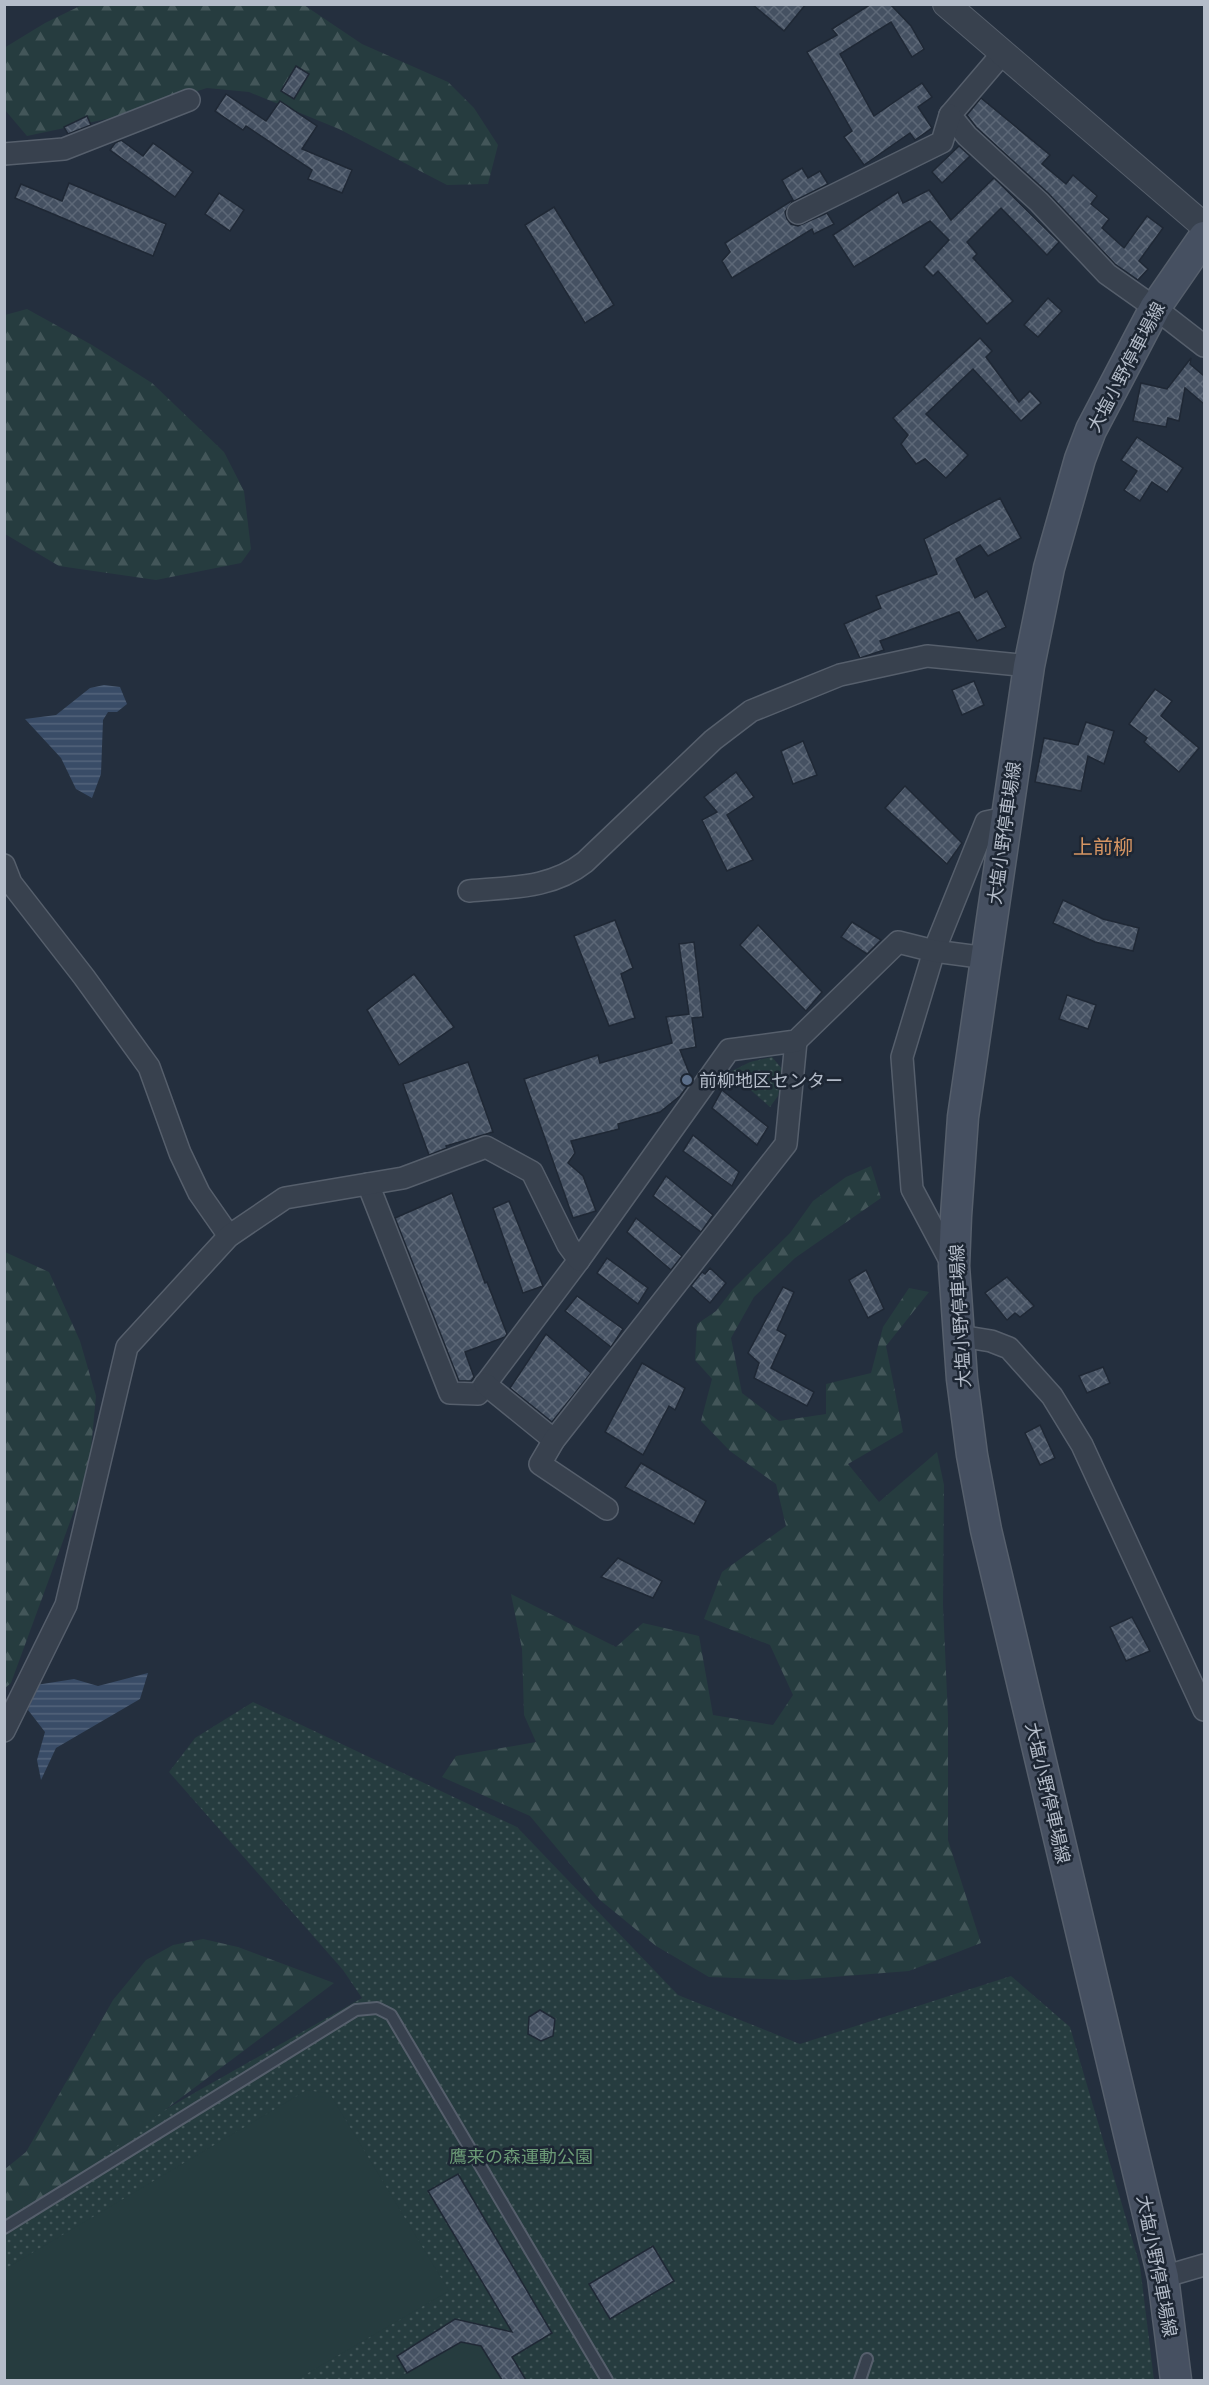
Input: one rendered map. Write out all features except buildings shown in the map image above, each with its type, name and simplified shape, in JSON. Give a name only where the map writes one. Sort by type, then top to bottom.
[{"type":"main road","name":"大塩小野停車場線","points":[[1176,2380],[1162,2277],[986,1530],[972,1455],[962,1379],[954,1266],[963,1117],[1005,818],[1029,666],[1049,567],[1080,459],[1091,430],[1155,308],[1204,237]]},
{"type":"street","points":[[946,4],[1204,226]]},
{"type":"street","points":[[798,213],[942,142],[950,116],[1002,54]]},
{"type":"street","points":[[4,154],[64,148],[189,100]]},
{"type":"street","points":[[950,116],[967,136],[1067,230],[1107,274],[1204,346]]},
{"type":"street","points":[[469,891],[541,884],[571,874],[713,740],[751,711],[762,706],[840,675],[927,656],[1029,666]]},
{"type":"street","points":[[954,1266],[912,1189],[902,1057],[934,951],[986,822],[1005,818]]},
{"type":"street","points":[[4,865],[11,883],[84,977],[149,1068],[180,1153],[199,1193],[229,1236]]},
{"type":"street","points":[[368,1184],[450,1393],[478,1394],[579,1260],[729,1050],[796,1041],[898,942],[934,951],[987,958]]},
{"type":"street","points":[[607,1509],[540,1464],[554,1440],[786,1144],[796,1041]]},
{"type":"street","points":[[4,1731],[66,1605],[127,1347],[229,1236],[285,1198],[403,1178],[486,1147],[532,1172],[568,1245],[579,1260]]},
{"type":"street","points":[[960,1336],[991,1341],[1009,1348],[1052,1396],[1082,1446],[1204,1710]]},
{"type":"street","points":[[485,1384],[554,1440]]},
{"type":"street","points":[[1162,2277],[1204,2265]]},
{"type":"lane","points":[[4,2228],[357,2010],[376,2008],[391,2015],[608,2380]]},
{"type":"lane","points":[[860,2380],[867,2359]]},
{"type":"green space","points":[[82,5],[304,5],[362,44],[448,82],[474,108],[498,145],[488,184],[447,185],[339,129],[249,92],[207,88],[116,117],[27,136],[5,110],[4,48],[45,23]]},
{"type":"green space","points":[[27,309],[92,345],[152,383],[224,452],[244,491],[251,549],[241,563],[156,580],[59,566],[5,534],[5,315]]},
{"type":"green space","points":[[772,1057],[783,1070],[778,1096],[770,1107],[730,1072],[750,1062]]},
{"type":"green space","points":[[871,1166],[881,1198],[795,1258],[754,1297],[731,1338],[742,1393],[779,1421],[826,1414],[826,1384],[871,1373],[883,1327],[909,1288],[929,1292],[886,1346],[903,1432],[848,1464],[879,1502],[937,1452],[944,1485],[943,1605],[948,1717],[948,1840],[981,1943],[909,1971],[795,1980],[709,1977],[656,1946],[600,1900],[530,1816],[442,1777],[456,1756],[536,1742],[524,1715],[522,1649],[511,1594],[616,1647],[643,1623],[699,1636],[713,1715],[773,1725],[793,1695],[770,1645],[704,1619],[722,1572],[786,1526],[776,1484],[730,1451],[701,1421],[712,1379],[695,1360],[697,1324],[716,1311],[733,1289],[790,1233],[813,1201],[846,1177]]},
{"type":"green space","points":[[5,1252],[49,1272],[80,1341],[96,1396],[89,1470],[11,1683],[5,1688]]},
{"type":"green space","name":"鷹来の森運動公園","points":[[253,1702],[517,1827],[678,1995],[800,2044],[1011,1976],[1070,2027],[1140,2266],[1154,2380],[5,2380],[4,2201],[362,1998],[343,1970],[169,1772],[195,1738]]},
{"type":"green space","points":[[203,1939],[238,1947],[334,1983],[5,2230],[5,2169],[26,2152],[113,2000],[146,1960],[173,1945]]},
{"type":"green space","points":[[307,2090],[330,2094],[449,2291],[296,2380],[5,2380],[5,2269]]},
{"type":"green space","points":[[461,2342],[481,2346],[502,2380],[394,2380]]},
{"type":"water","points":[[104,685],[120,687],[127,704],[117,712],[108,712],[103,720],[101,774],[92,798],[76,789],[61,758],[25,719],[56,715],[90,688]]},
{"type":"water","points":[[148,1673],[140,1699],[56,1748],[41,1780],[37,1760],[45,1732],[28,1710],[36,1685],[74,1679],[98,1686]]},
{"type":"place","name":"前柳地区センター","points":[[687,1080]]},
{"type":"district","name":"上前柳","points":[[1103,847]]}]
